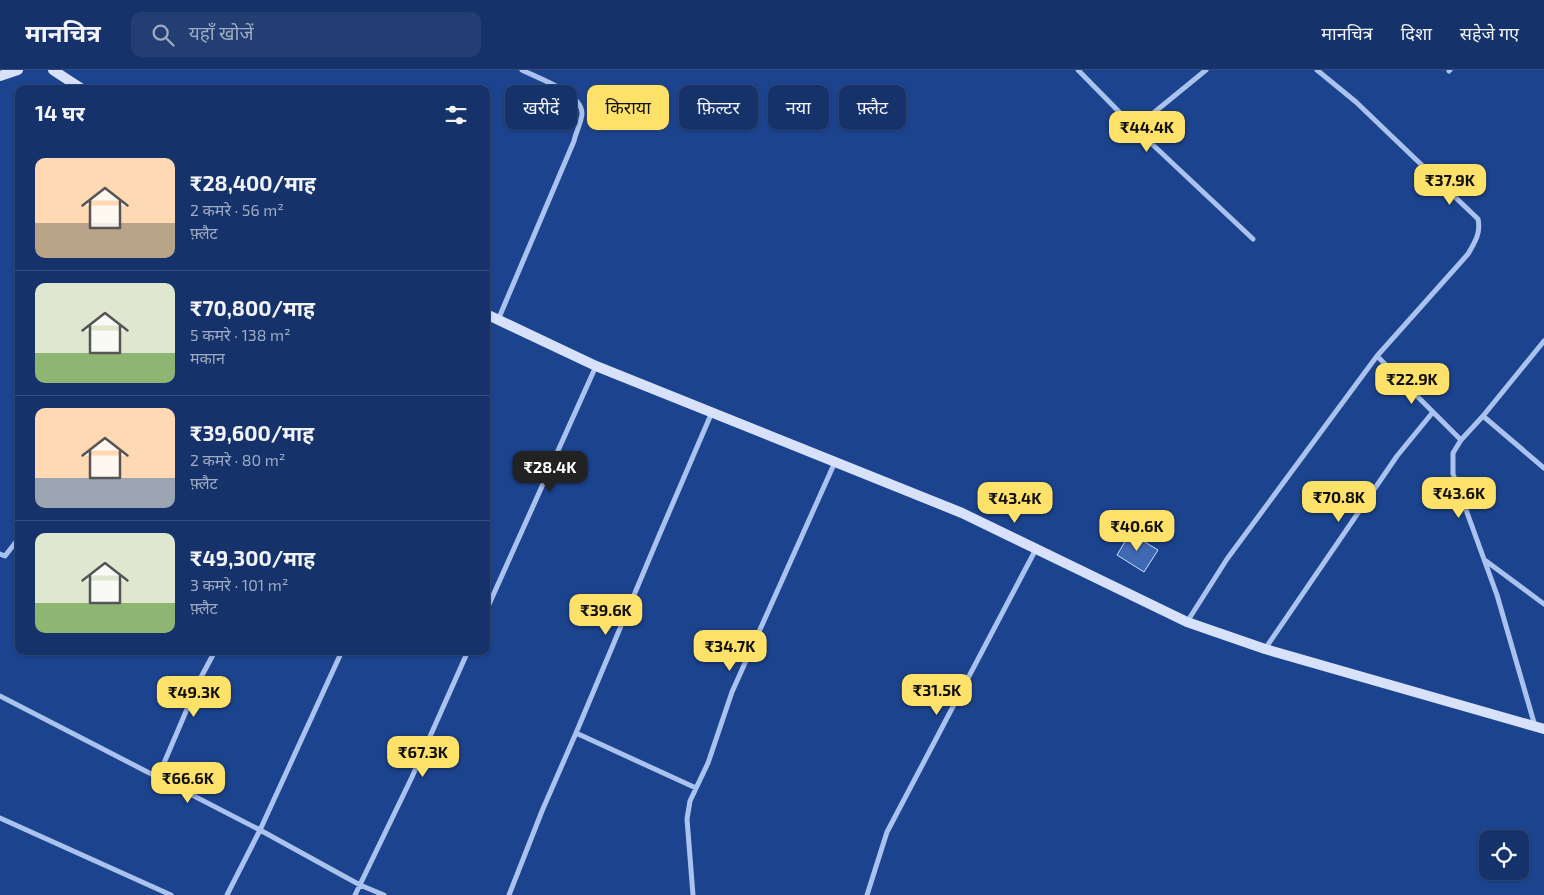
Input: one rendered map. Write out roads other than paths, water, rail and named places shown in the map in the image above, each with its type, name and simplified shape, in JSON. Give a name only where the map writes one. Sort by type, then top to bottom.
[{"type":"street","points":[[0,76],[18,70]]},
{"type":"street","points":[[53,70],[76,85]]},
{"type":"street","points":[[522,70],[565,91],[577,100],[581,106],[582,114],[574,140],[490,318],[596,366],[962,513],[1187,622],[1265,649],[1540,727]]},
{"type":"street","points":[[1078,70],[1135,128],[1253,239]]},
{"type":"street","points":[[1135,128],[1206,70]]},
{"type":"street","points":[[1187,622],[1227,559],[1377,356],[1468,254],[1480,229],[1478,219],[1356,102],[1317,70]]},
{"type":"street","points":[[1540,727],[1485,561],[1453,474],[1453,453],[1461,440],[1544,341]]},
{"type":"street","points":[[1377,356],[1461,440]]},
{"type":"street","points":[[490,602],[596,366]]},
{"type":"street","points":[[509,895],[542,811],[713,412]]},
{"type":"street","points":[[1265,649],[1397,456],[1433,412]]},
{"type":"street","points":[[1483,416],[1544,468]]},
{"type":"street","points":[[693,895],[687,818],[690,801],[708,763],[732,692],[835,462]]},
{"type":"street","points":[[0,554],[5,556],[15,543]]},
{"type":"street","points":[[867,895],[887,832],[1036,548]]},
{"type":"street","points":[[1485,561],[1544,604]]},
{"type":"street","points":[[158,777],[199,681],[213,655]]},
{"type":"street","points":[[227,895],[260,830],[340,655]]},
{"type":"street","points":[[355,895],[412,777],[466,655]]},
{"type":"street","points":[[0,696],[260,830],[360,885],[384,895]]},
{"type":"street","points":[[576,733],[696,788]]},
{"type":"street","points":[[0,818],[171,895]]}]
